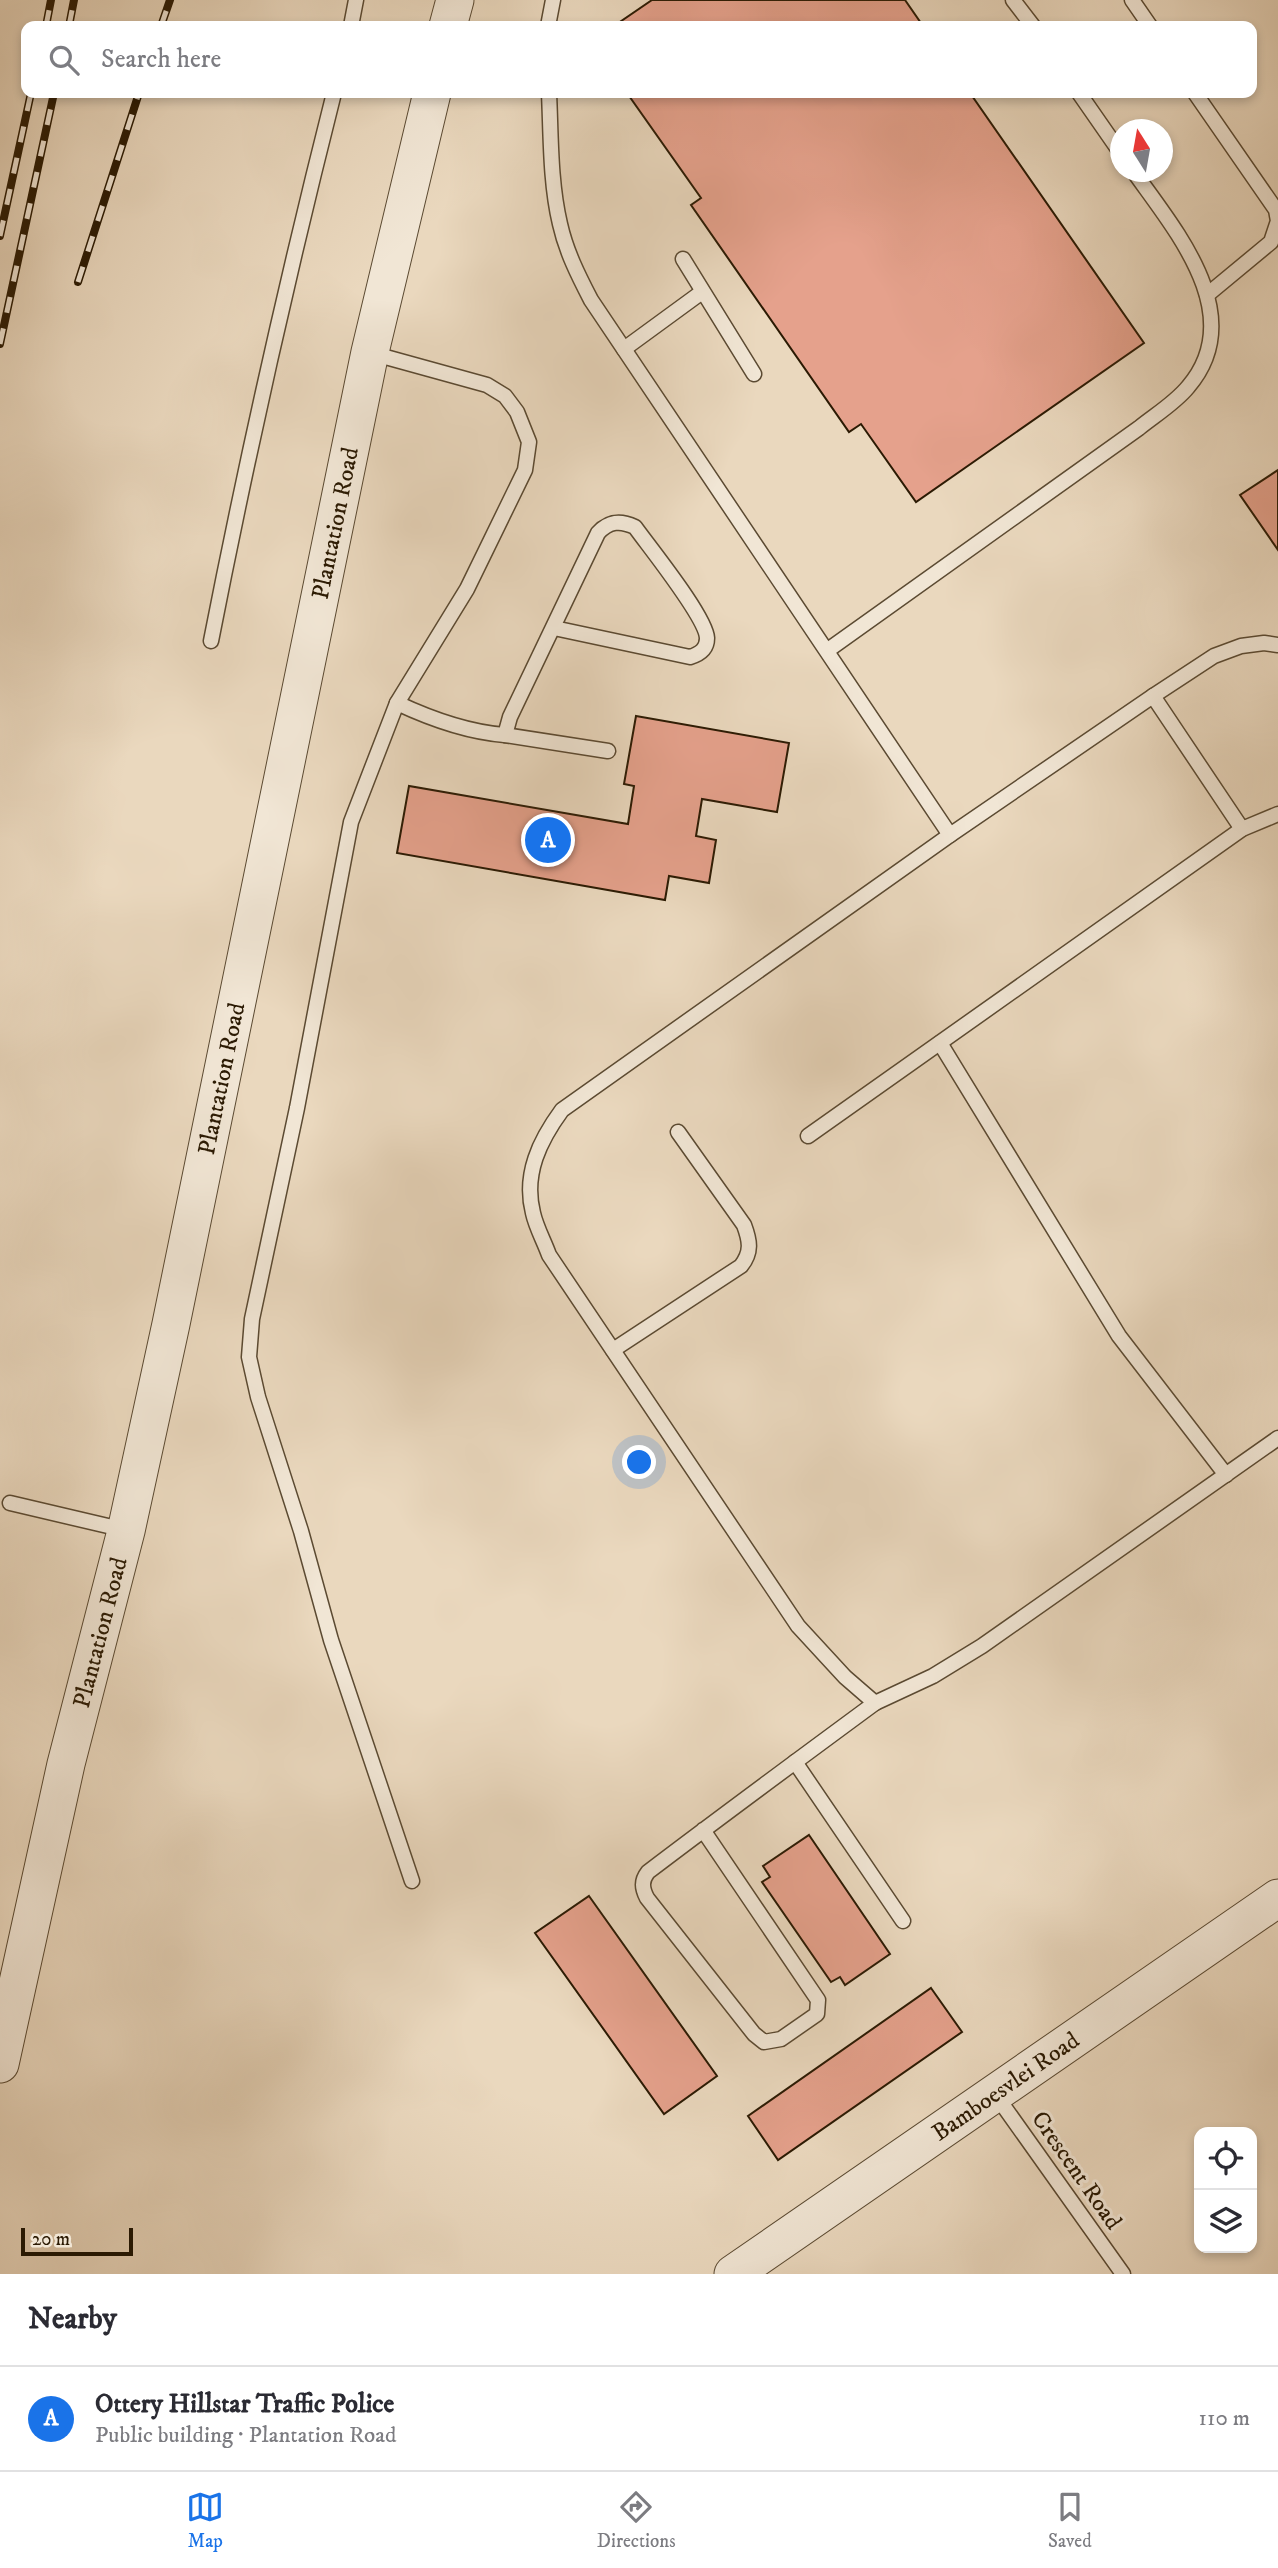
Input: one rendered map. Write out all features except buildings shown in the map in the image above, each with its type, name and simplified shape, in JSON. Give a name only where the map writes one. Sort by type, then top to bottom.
[{"type":"street","points":[[449,21],[455,0]]},
{"type":"street","name":"Plantation Road","points":[[0,2064],[66,1764],[126,1531],[370,352],[431,98]]},
{"type":"street","name":"Bamboesvlei Road","points":[[733,2274],[1278,1898]]},
{"type":"lane","points":[[352,21],[356,0]]},
{"type":"lane","points":[[549,21],[553,0]]},
{"type":"lane","points":[[1013,0],[1029,21]]},
{"type":"lane","points":[[1132,0],[1147,21]]},
{"type":"lane","points":[[211,641],[245,469],[295,246],[333,98]]},
{"type":"lane","points":[[549,98],[559,223],[572,264],[591,300],[950,835]]},
{"type":"lane","points":[[1083,98],[1110,137]]},
{"type":"lane","points":[[1198,98],[1276,210],[1278,221],[1271,242],[1207,295]]},
{"type":"lane","points":[[828,650],[1139,428],[1187,388],[1200,369],[1210,339],[1212,317],[1205,284],[1180,236],[1141,182]]},
{"type":"lane","points":[[683,259],[754,374]]},
{"type":"lane","points":[[624,348],[702,292]]},
{"type":"lane","points":[[370,352],[487,385],[505,396],[517,412],[529,442],[525,470],[467,589],[397,702],[351,822],[297,1108],[252,1319],[249,1357],[258,1397],[301,1531],[331,1640],[412,1881]]},
{"type":"lane","points":[[505,736],[510,717],[598,533],[610,523],[623,522],[635,527],[702,621],[707,641],[702,652],[690,657],[554,628]]},
{"type":"lane","points":[[875,1703],[845,1677],[798,1626],[550,1255],[532,1213],[531,1177],[535,1154],[547,1130],[562,1110],[950,835],[1214,656],[1241,646],[1264,643],[1278,645]]},
{"type":"lane","points":[[1153,696],[1242,829]]},
{"type":"lane","points":[[397,702],[430,719],[480,733],[608,751]]},
{"type":"lane","points":[[808,1136],[1242,829],[1278,814]]},
{"type":"lane","points":[[940,1043],[1119,1336],[1226,1475]]},
{"type":"lane","points":[[613,1350],[741,1266],[747,1258],[749,1243],[744,1225],[678,1132]]},
{"type":"lane","points":[[703,1830],[818,2000],[817,2014],[781,2039],[770,2042],[760,2040],[647,1898],[642,1885],[648,1872],[703,1830],[875,1703],[933,1676],[982,1646],[1278,1438]]},
{"type":"lane","points":[[10,1503],[126,1531]]},
{"type":"lane","points":[[795,1762],[903,1922]]},
{"type":"lane","name":"Crescent Road","points":[[995,2092],[1123,2274]]},
{"type":"railway","points":[[47,21],[51,0]]},
{"type":"railway","points":[[70,21],[74,0]]},
{"type":"railway","points":[[163,21],[170,0]]},
{"type":"railway","points":[[0,236],[30,98]]},
{"type":"railway","points":[[0,344],[53,98]]},
{"type":"railway","points":[[78,282],[137,98]]},
{"type":"place","name":"Ottery Hillstar Traffic Police","points":[[548,840]]}]
